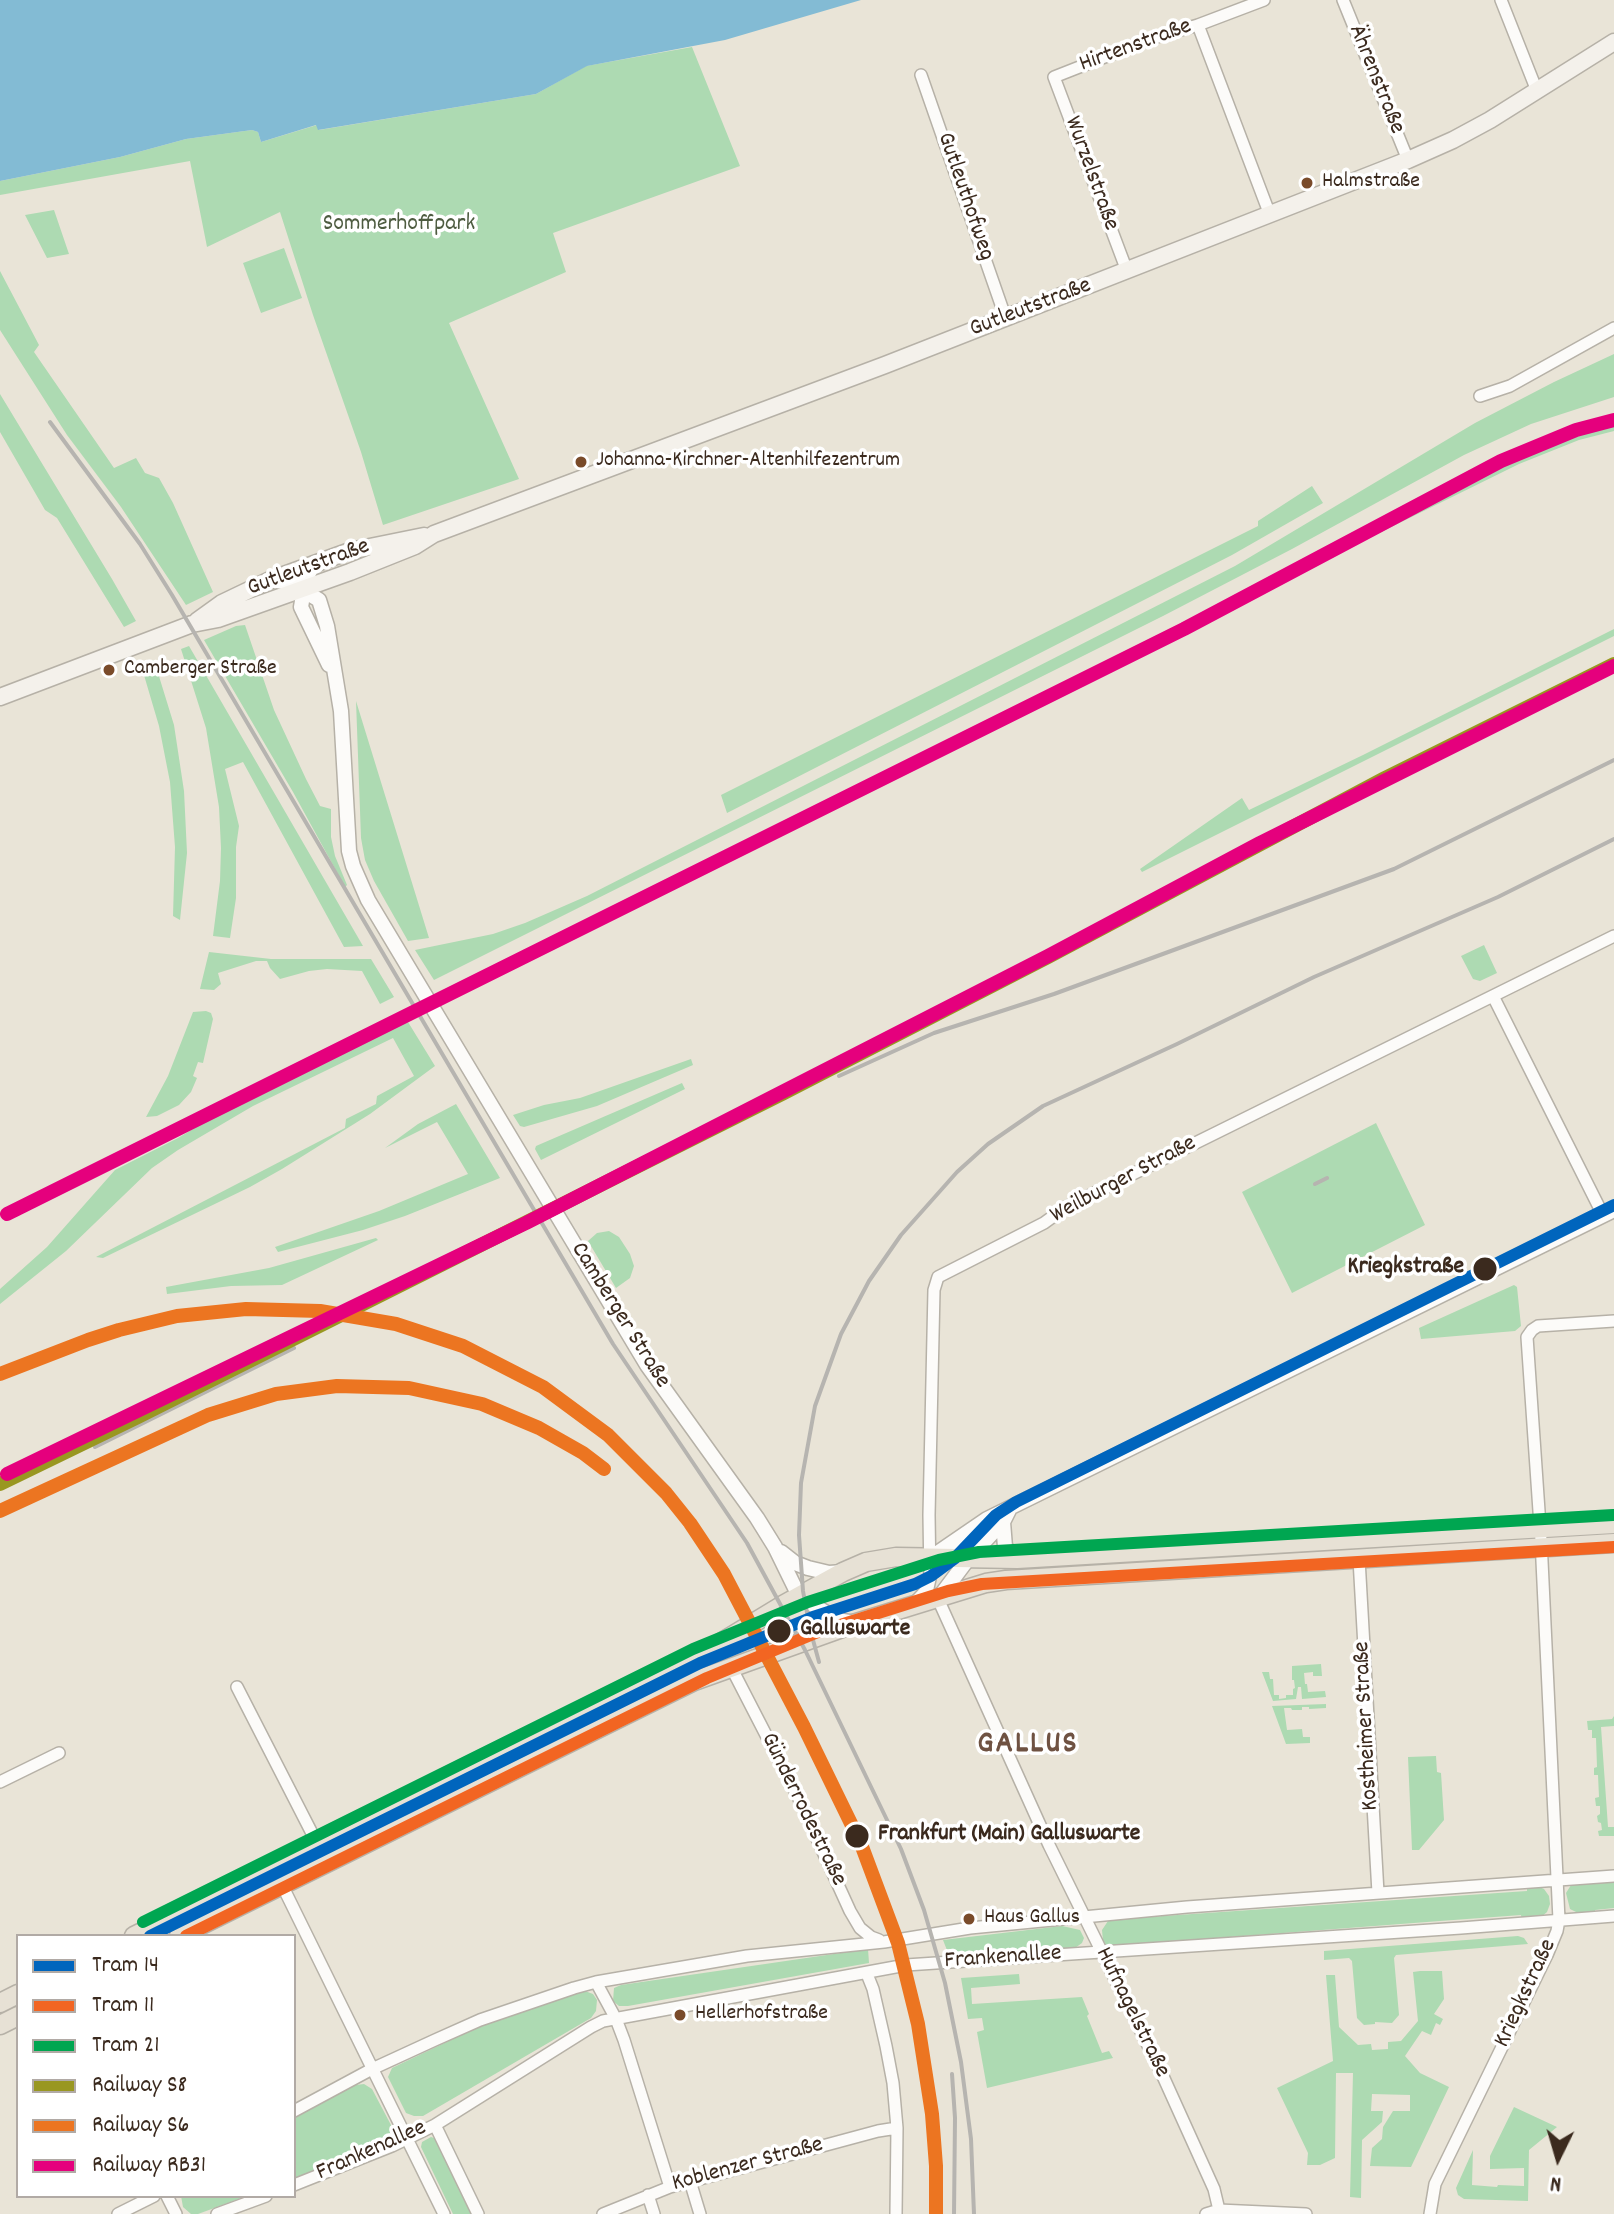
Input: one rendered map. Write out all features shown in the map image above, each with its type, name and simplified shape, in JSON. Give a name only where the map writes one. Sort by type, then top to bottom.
[{"type":"main road","name":"Gutleutstraße","points":[[192,624],[222,603],[270,580],[369,546],[434,534],[1006,319],[1408,160],[1453,140],[1612,42]]},
{"type":"main road","name":"Gutleutstraße","points":[[0,697],[192,624],[218,619],[366,566],[415,546],[434,534]]},
{"type":"main road","points":[[366,566],[375,555],[373,547],[369,546]]},
{"type":"main road","points":[[183,1934],[282,1885],[704,1653],[799,1596],[866,1562],[882,1558],[1017,1559],[1614,1524]]},
{"type":"main road","points":[[138,1934],[318,1845],[670,1691],[856,1623],[972,1587],[1006,1580],[1614,1543]]},
{"type":"street","name":"Hirtenstraße","points":[[1054,77],[1153,38],[1264,0]]},
{"type":"street","name":"Ährenstraße","points":[[1343,0],[1408,160]]},
{"type":"street","points":[[1501,0],[1537,91]]},
{"type":"street","points":[[1198,25],[1270,215]]},
{"type":"street","name":"Gutleuthofweg","points":[[921,75],[1006,319]]},
{"type":"street","name":"Wurzelstraße","points":[[1054,77],[1127,271]]},
{"type":"street","points":[[1480,396],[1510,386],[1614,328]]},
{"type":"street","points":[[301,607],[306,578],[319,562]]},
{"type":"street","points":[[270,580],[291,583],[319,600]]},
{"type":"street","points":[[319,600],[322,582]]},
{"type":"street","points":[[285,596],[301,607]]},
{"type":"street","name":"Camberger Straße","points":[[319,600],[337,680],[349,851],[363,890],[605,1296],[664,1391],[757,1518],[799,1596]]},
{"type":"street","name":"Camberger Straße","points":[[301,607],[337,680]]},
{"type":"street","name":"Weilburger Straße","points":[[909,1607],[929,1585],[934,1290],[938,1277],[1044,1223],[1066,1207],[1614,936]]},
{"type":"street","points":[[930,1558],[981,1522],[1006,1516],[1609,1212],[1493,996]]},
{"type":"street","name":"Kriegkstraße","points":[[1430,2214],[1435,2184],[1554,1941],[1559,1920],[1541,1528],[1527,1337],[1538,1326],[1614,1321]]},
{"type":"street","points":[[1006,1516],[1005,1547],[1017,1559]]},
{"type":"street","points":[[938,1599],[1006,1516]]},
{"type":"street","name":"Camberger Straße","points":[[775,1547],[789,1559],[808,1568],[829,1573],[843,1572]]},
{"type":"street","name":"Kostheimer Straße","points":[[1359,1559],[1378,1893]]},
{"type":"street","points":[[799,1596],[831,1616],[856,1623]]},
{"type":"street","name":"Hufnagelstraße","points":[[938,1599],[1049,1845],[1162,2074],[1214,2189],[1219,2210]]},
{"type":"street","name":"Günderrodestraße","points":[[731,1667],[799,1799],[850,1911],[865,1933],[884,1942]]},
{"type":"street","points":[[237,1687],[318,1845]]},
{"type":"street","points":[[0,1782],[59,1753]]},
{"type":"street","name":"Frankenallee","points":[[296,2110],[372,2069],[480,2020],[596,1982],[747,1956],[1084,1917],[1614,1876]]},
{"type":"street","points":[[282,1885],[444,2214]]},
{"type":"street","name":"Frankenallee","points":[[296,2184],[435,2125],[603,2021],[906,1965],[1614,1916]]},
{"type":"street","points":[[867,1974],[886,2046],[897,2128],[896,2214]]},
{"type":"street","points":[[596,1982],[616,2019],[670,2187]]},
{"type":"street","points":[[435,2125],[478,2214]]},
{"type":"street","name":"Koblenzer Straße","points":[[603,2214],[690,2181],[897,2128]]},
{"type":"street","points":[[690,2181],[700,2214]]},
{"type":"street","points":[[648,2195],[654,2214]]},
{"type":"street","points":[[118,2214],[150,2198]]},
{"type":"street","points":[[217,2214],[261,2198]]},
{"type":"street","points":[[1206,2214],[1219,2210],[1306,2214]]},
{"type":"green space","name":"Sommerhoffpark","points":[[692,47],[740,166],[553,233],[566,272],[449,323],[519,479],[383,525],[280,212],[207,247],[190,161],[0,195],[0,181],[120,157],[186,139],[252,130],[258,132],[261,142],[317,125],[319,130],[536,94],[586,66]]},
{"type":"green space","points":[[54,210],[69,254],[47,258],[25,215]]},
{"type":"green space","points":[[284,248],[302,298],[261,313],[243,263]]},
{"type":"green space","points":[[0,271],[39,345],[34,352],[114,468],[136,458],[145,473],[159,478],[213,592],[186,605],[121,507],[67,435],[0,330]]},
{"type":"green space","points":[[1614,354],[1614,397],[1531,424],[1464,455],[1163,616],[434,980],[415,950],[493,934],[587,896],[1235,566],[1475,423]]},
{"type":"green space","points":[[0,394],[136,621],[124,627],[57,518],[45,510],[0,432]]},
{"type":"green space","points":[[1614,415],[1614,431],[1579,440],[1519,464],[1008,716],[1000,716],[1198,619],[1494,460],[1556,434]]},
{"type":"green space","points":[[1312,486],[1323,503],[1232,555],[727,813],[721,795],[1258,526],[1258,521]]},
{"type":"green space","points":[[245,625],[274,710],[306,779],[320,806],[331,809],[331,837],[347,885],[345,887],[204,640]]},
{"type":"green space","points":[[1614,629],[1614,636],[1142,872],[1140,869],[1242,798],[1249,810]]},
{"type":"green space","points":[[189,646],[363,946],[344,947],[243,762],[225,769],[239,826],[236,898],[230,938],[213,936],[220,881],[219,807],[206,728],[181,649]]},
{"type":"green space","points":[[154,660],[174,725],[184,791],[187,853],[180,920],[173,916],[175,847],[170,782],[159,726],[141,665]]},
{"type":"green space","points":[[356,701],[429,938],[408,941],[365,860],[361,838]]},
{"type":"green space","points":[[1484,945],[1497,973],[1480,981],[1473,979],[1461,956]]},
{"type":"green space","points":[[209,952],[271,959],[371,959],[394,997],[380,1004],[362,971],[327,969],[280,979],[267,961],[256,961],[218,973],[221,984],[214,990],[200,989]]},
{"type":"green space","points":[[193,1012],[211,1013],[213,1019],[203,1063],[198,1062],[193,1076],[197,1078],[191,1092],[179,1105],[157,1116],[146,1117],[168,1076]]},
{"type":"green space","points":[[408,1022],[435,1066],[370,1114],[250,1187],[103,1258],[96,1257],[345,1128],[346,1119],[376,1104],[377,1096],[414,1076],[393,1038],[253,1106],[178,1150],[152,1168],[66,1251],[0,1304],[0,1289],[47,1247],[115,1170],[208,1120]]},
{"type":"green space","points":[[691,1059],[693,1065],[597,1106],[524,1127],[513,1115],[580,1098]]},
{"type":"green space","points":[[682,1083],[685,1089],[541,1160],[535,1149],[536,1146]]},
{"type":"green space","points":[[456,1104],[500,1178],[363,1230],[278,1252],[275,1247],[379,1211],[468,1174],[437,1122],[385,1148],[418,1124]]},
{"type":"green space","points":[[1376,1123],[1425,1225],[1292,1293],[1242,1192]]},
{"type":"green space","points":[[609,1231],[619,1237],[634,1266],[630,1278],[616,1288],[588,1241],[597,1233]]},
{"type":"green space","points":[[376,1238],[378,1240],[282,1285],[231,1286],[167,1294],[166,1287],[269,1268]]},
{"type":"green space","points":[[1514,1285],[1517,1287],[1521,1326],[1515,1331],[1421,1339],[1419,1328]]},
{"type":"green space","points":[[1321,1664],[1322,1676],[1313,1676],[1313,1672],[1304,1673],[1305,1684],[1308,1692],[1325,1691],[1326,1697],[1302,1699],[1301,1687],[1298,1687],[1296,1699],[1273,1701],[1262,1672],[1269,1672],[1270,1679],[1273,1679],[1274,1695],[1279,1695],[1279,1699],[1293,1695],[1292,1666]]},
{"type":"green space","points":[[1326,1704],[1326,1708],[1284,1708],[1287,1730],[1302,1729],[1303,1737],[1310,1737],[1310,1743],[1286,1744],[1272,1706]]},
{"type":"green space","points":[[1614,1716],[1614,1726],[1601,1727],[1608,1827],[1614,1827],[1614,1836],[1599,1836],[1598,1831],[1602,1830],[1597,1816],[1600,1806],[1596,1806],[1595,1798],[1599,1797],[1598,1775],[1594,1775],[1594,1768],[1597,1767],[1596,1738],[1592,1738],[1587,1721],[1612,1719]]},
{"type":"green space","points":[[1436,1756],[1437,1772],[1441,1773],[1444,1820],[1419,1850],[1412,1850],[1408,1757]]},
{"type":"green space","points":[[1595,1879],[1596,1883],[1614,1882],[1614,1908],[1595,1910],[1595,1914],[1580,1914],[1570,1909],[1566,1893],[1571,1885]]},
{"type":"green space","points":[[1527,1886],[1544,1889],[1549,1896],[1547,1912],[1540,1918],[1522,1920],[1521,1915],[1440,1921],[1139,1944],[1115,1950],[1103,1941],[1102,1930],[1115,1916],[1133,1914],[1134,1918],[1527,1891]]},
{"type":"green space","points":[[1062,1926],[1080,1930],[1084,1938],[1082,1943],[1075,1948],[950,1958],[943,1940]]},
{"type":"green space","points":[[1518,1936],[1528,1944],[1396,1955],[1399,2015],[1392,2023],[1364,2025],[1357,2018],[1352,1961],[1349,1958],[1324,1960],[1324,1951]]},
{"type":"green space","points":[[868,1949],[869,1963],[628,2006],[619,2006],[613,2001],[614,1988],[621,1985]]},
{"type":"green space","points":[[1442,1971],[1444,1999],[1434,2014],[1443,2019],[1440,2025],[1436,2023],[1431,2035],[1422,2031],[1405,2056],[1420,2073],[1449,2087],[1411,2167],[1370,2166],[1372,2148],[1382,2139],[1383,2127],[1393,2111],[1410,2111],[1410,2095],[1372,2094],[1371,2111],[1383,2111],[1382,2122],[1362,2140],[1361,2198],[1350,2197],[1353,2073],[1336,2073],[1335,2158],[1320,2165],[1307,2165],[1308,2153],[1277,2088],[1333,2061],[1326,1975],[1335,1975],[1339,2027],[1358,2045],[1371,2044],[1372,2050],[1388,2049],[1388,2042],[1401,2041],[1418,2021],[1413,1972]]},
{"type":"green space","points":[[1019,1974],[1020,1984],[971,1988],[972,2004],[1082,1997],[1102,2053],[1109,2051],[1113,2058],[987,2088],[977,2032],[984,2030],[982,2018],[968,2019],[961,1978]]},
{"type":"green space","points":[[585,1991],[597,2000],[596,2011],[591,2018],[423,2116],[406,2113],[388,2077],[392,2068],[480,2026]]},
{"type":"green space","points":[[364,2084],[372,2089],[391,2125],[390,2133],[383,2142],[296,2178],[296,2116],[356,2085]]},
{"type":"green space","points":[[1514,2107],[1557,2127],[1529,2150],[1528,2201],[1464,2199],[1458,2195],[1456,2188],[1473,2150],[1472,2185],[1524,2186],[1524,2168],[1490,2169],[1490,2156]]},
{"type":"green space","points":[[431,2137],[437,2139],[471,2214],[453,2214],[421,2147],[422,2142]]},
{"type":"green space","points":[[181,2198],[242,2198],[198,2214],[191,2214],[183,2207]]},
{"type":"water","points":[[0,0],[861,0],[725,40],[587,66],[536,94],[318,130],[316,125],[261,142],[258,132],[252,130],[186,139],[120,157],[0,181]]},
{"type":"railway","points":[[50,422],[140,544],[172,595],[613,1344],[747,1543],[805,1650],[901,1849],[924,1910],[945,1983],[961,2062],[971,2139],[974,2214]]},
{"type":"railway","points":[[839,1076],[934,1033],[1054,994],[1394,869],[1614,760]]},
{"type":"railway","points":[[819,1662],[803,1591],[799,1535],[801,1483],[815,1406],[841,1334],[869,1281],[901,1235],[957,1172],[988,1144],[1043,1106],[1314,977],[1498,897],[1614,839]]},
{"type":"railway","points":[[1315,1184],[1327,1178]]},
{"type":"railway","points":[[95,1447],[294,1348]]},
{"type":"railway","points":[[952,2074],[954,2214]]},
{"type":"tram line","name":"14","points":[[154,1934],[700,1663],[813,1617],[915,1584],[954,1559],[996,1515],[1016,1502],[1614,1205]]},
{"type":"tram line","name":"21","points":[[143,1922],[693,1649],[808,1602],[939,1560],[979,1552],[1613,1515]]},
{"type":"tram line","name":"11","points":[[190,1934],[707,1678],[818,1632],[948,1591],[982,1584],[1614,1547]]},
{"type":"rail line","name":"RB31","points":[[7,1214],[1184,629],[1501,461],[1576,430],[1614,420]]},
{"type":"rail line","name":"S8","points":[[0,1484],[784,1093],[1385,778],[1614,664]]},
{"type":"rail line","name":"RB31","points":[[7,1474],[526,1223],[1048,956],[1260,843],[1614,666]]},
{"type":"rail line","name":"S6","points":[[0,1374],[88,1340],[177,1316],[246,1309],[320,1311],[396,1324],[463,1346],[543,1387],[608,1435],[666,1493],[724,1574],[861,1844],[898,1943],[918,2024],[932,2114],[936,2214]]},
{"type":"rail line","name":"S6","points":[[0,1511],[208,1415],[276,1394],[337,1386],[409,1388],[482,1404],[539,1428],[604,1469]]},
{"type":"place","name":"Halmstraße","points":[[1307,183]]},
{"type":"place","name":"Johanna-Kirchner-Altenhilfezentrum","points":[[581,462]]},
{"type":"place","name":"Camberger Straße","points":[[109,670]]},
{"type":"place","name":"Kriegkstraße","points":[[1485,1269]]},
{"type":"place","name":"Galluswarte","points":[[779,1631]]},
{"type":"place","name":"Frankfurt (Main) Galluswarte","points":[[857,1836]]},
{"type":"place","name":"Haus Gallus","points":[[969,1919]]},
{"type":"place","name":"Hellerhofstraße","points":[[680,2015]]},
{"type":"district","name":"GALLUS","points":[[1028,1747]]}]
